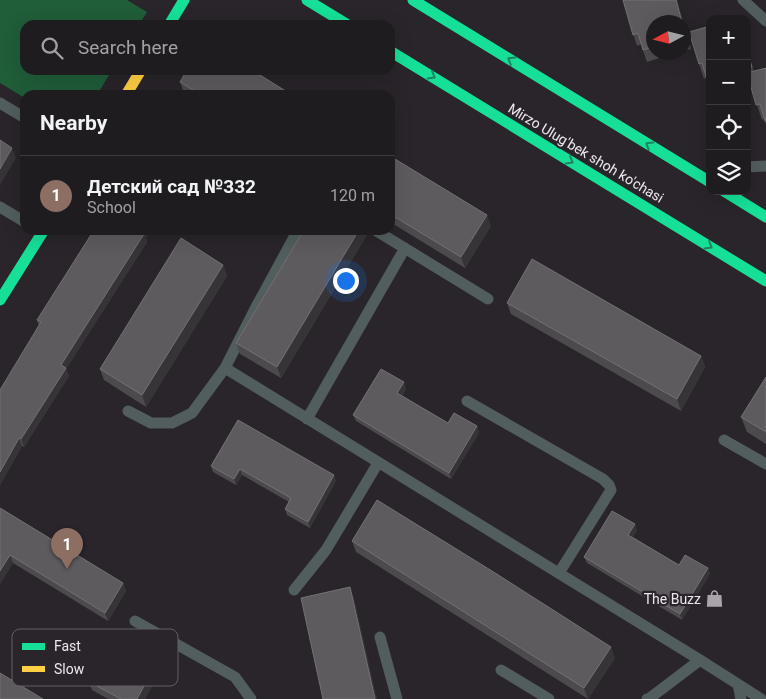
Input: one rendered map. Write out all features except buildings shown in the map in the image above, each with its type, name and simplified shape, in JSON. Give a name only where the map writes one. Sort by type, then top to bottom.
[{"type":"main road","points":[[172,20],[184,0]]},
{"type":"main road","points":[[307,0],[340,20]]},
{"type":"main road","points":[[412,0],[706,180]]},
{"type":"main road","name":"Mirzo Ulug'bek shoh ko'chasi","points":[[395,54],[766,281]]},
{"type":"main road","points":[[129,90],[138,75]]},
{"type":"main road","points":[[730,195],[766,217]]},
{"type":"main road","points":[[0,300],[40,235]]},
{"type":"lane","points":[[743,0],[766,22]]},
{"type":"lane","points":[[0,103],[20,115]]},
{"type":"lane","points":[[751,167],[766,166]]},
{"type":"lane","points":[[691,171],[706,169]]},
{"type":"lane","points":[[0,207],[20,219]]},
{"type":"lane","points":[[128,411],[152,423],[172,423],[192,414],[225,368],[295,235]]},
{"type":"lane","points":[[383,235],[488,299]]},
{"type":"lane","points":[[307,418],[405,248]]},
{"type":"lane","points":[[225,368],[761,699]]},
{"type":"lane","points":[[467,401],[603,479],[609,485],[611,490],[559,574]]},
{"type":"lane","points":[[724,440],[766,464]]},
{"type":"lane","points":[[294,590],[326,550],[378,463]]},
{"type":"lane","points":[[135,621],[149,629]]},
{"type":"lane","points":[[380,637],[397,699]]},
{"type":"lane","points":[[178,645],[235,677],[251,699]]},
{"type":"lane","points":[[649,699],[700,660]]},
{"type":"lane","points":[[500,670],[549,699]]},
{"type":"lane","points":[[738,684],[741,699]]},
{"type":"green space","points":[[0,0],[127,0],[147,12],[142,20],[20,20],[20,75],[109,75],[100,90],[20,90],[20,95],[0,83]]},
{"type":"traffic: fast","points":[[172,20],[184,0]]},
{"type":"traffic: fast","points":[[307,0],[340,20]]},
{"type":"traffic: fast","points":[[413,0],[706,180]]},
{"type":"traffic: fast","points":[[395,54],[766,281]]},
{"type":"traffic: fast","points":[[730,195],[766,217]]},
{"type":"traffic: fast","points":[[0,300],[41,235]]},
{"type":"traffic: slow","points":[[129,90],[138,75]]},
{"type":"place","name":"Детский сад №332","points":[[67,569]]},
{"type":"place","name":"The Buzz","points":[[715,599]]}]
